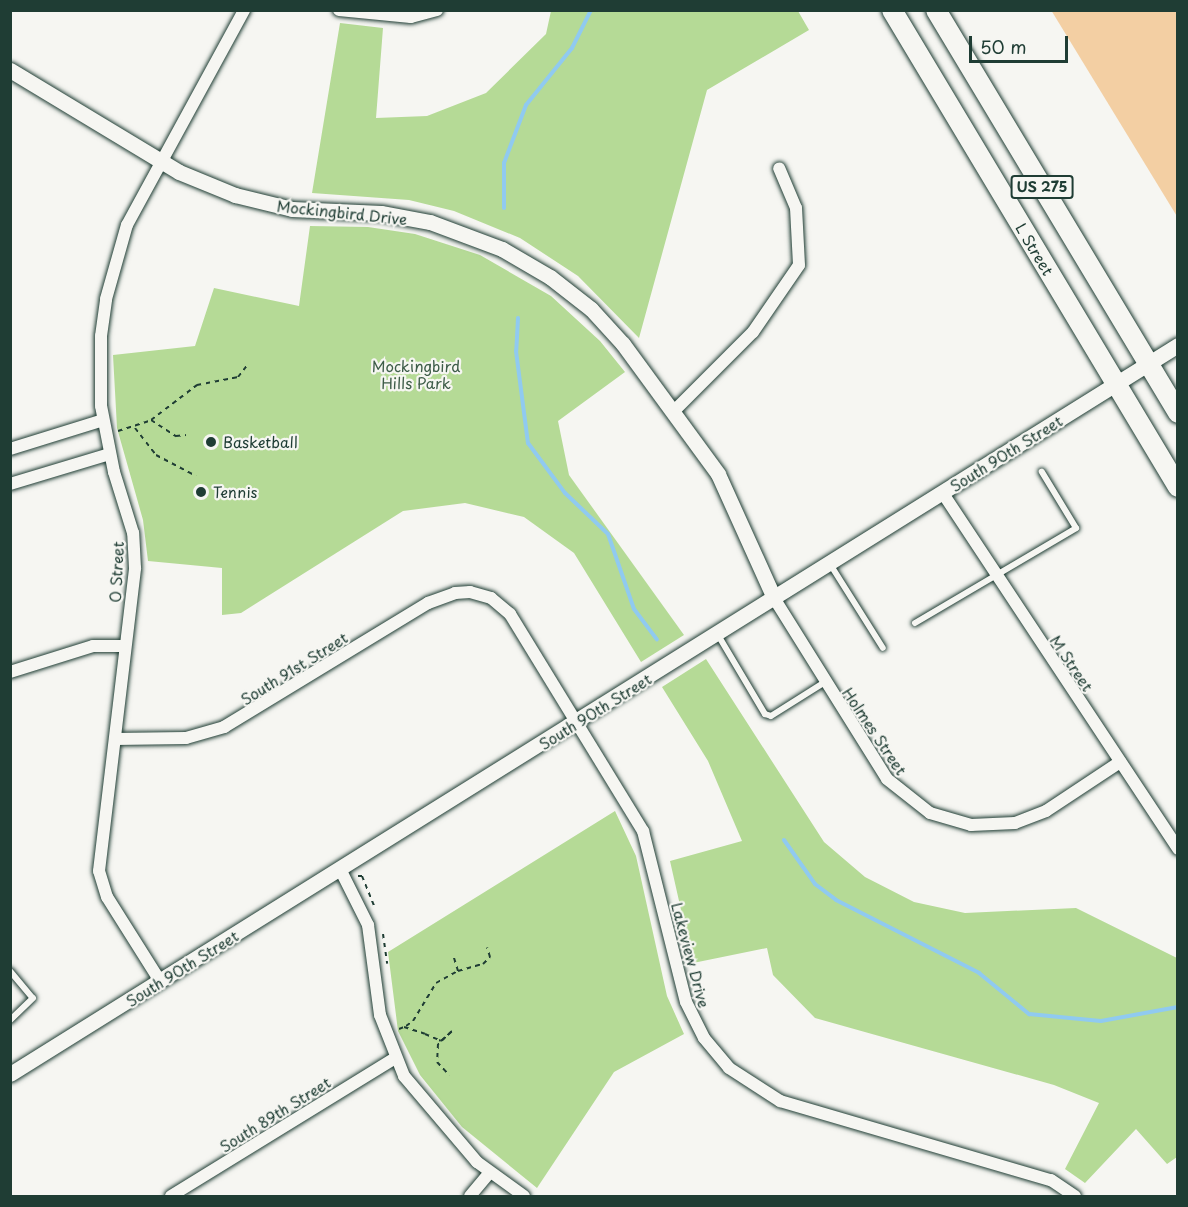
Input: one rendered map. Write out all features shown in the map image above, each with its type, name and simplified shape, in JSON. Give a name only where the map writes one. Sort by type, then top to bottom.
[{"type":"main road","name":"L Street","points":[[892,10],[1178,488]]},
{"type":"main road","name":"US 275","points":[[936,10],[1178,414]]},
{"type":"street","name":"O Street","points":[[160,981],[107,897],[99,871],[125,646],[134,545],[110,454],[99,390],[106,299],[127,225],[161,160],[219,64],[244,10]]},
{"type":"street","points":[[339,10],[411,17],[437,10]]},
{"type":"street","name":"Mockingbird Drive","points":[[10,70],[161,160],[211,186],[258,203],[292,209],[409,218],[502,249],[550,277],[591,309],[623,344],[728,488],[752,554],[774,598]]},
{"type":"street","points":[[673,412],[753,332],[799,265],[796,208],[779,168]]},
{"type":"street","name":"South 90th Street","points":[[10,1074],[1178,345]]},
{"type":"street","points":[[10,449],[103,420]]},
{"type":"street","points":[[10,484],[110,454]]},
{"type":"street","name":"M Street","points":[[942,492],[1178,849]]},
{"type":"street","name":"South 91st Street","points":[[115,739],[186,738],[224,727],[428,603],[454,593],[479,594]]},
{"type":"street","name":"Lakeview Drive","points":[[479,594],[510,614],[643,831],[686,1002],[704,1038],[729,1068],[780,1101],[1051,1180],[1075,1197]]},
{"type":"street","name":"Holmes Street","points":[[774,598],[825,682],[893,786],[923,809],[959,823],[1006,825],[1031,818],[1120,762]]},
{"type":"street","points":[[10,672],[93,646],[125,646]]},
{"type":"street","points":[[340,869],[368,925],[380,1016],[395,1058],[419,1098],[490,1172],[524,1197]]},
{"type":"street","name":"South 89th Street","points":[[171,1197],[395,1058]]},
{"type":"street","points":[[471,1197],[490,1172]]},
{"type":"lane","points":[[915,623],[1076,528],[1042,472]]},
{"type":"lane","points":[[830,564],[883,648]]},
{"type":"lane","points":[[717,634],[765,714],[771,716],[825,682]]},
{"type":"lane","points":[[10,971],[33,998],[10,1020]]},
{"type":"path","points":[[116,431],[135,428],[151,420],[197,385],[238,377],[248,364]]},
{"type":"path","points":[[151,420],[177,436],[186,435]]},
{"type":"path","points":[[135,428],[156,456],[196,476]]},
{"type":"path","points":[[396,1030],[413,1021],[436,983],[458,971],[483,964],[490,957],[487,947]]},
{"type":"path","points":[[453,955],[458,971]]},
{"type":"path","points":[[404,1027],[441,1041],[452,1031],[438,1044],[437,1062],[449,1075]]},
{"type":"green space","points":[[551,11],[798,11],[809,30],[707,90],[639,338],[578,276],[520,238],[454,211],[409,200],[312,193],[340,23],[383,28],[376,118],[427,116],[486,93],[546,34]]},
{"type":"green space","name":"Mockingbird Hills Park","points":[[310,226],[368,227],[415,234],[480,255],[551,296],[600,341],[625,372],[558,421],[569,475],[684,635],[641,662],[574,553],[524,517],[465,503],[403,511],[241,613],[222,615],[222,568],[148,561],[143,520],[117,428],[113,355],[195,346],[214,288],[299,306]]},
{"type":"green space","points":[[706,659],[824,842],[865,877],[914,902],[965,913],[1076,908],[1177,958],[1177,1157],[1167,1164],[1136,1129],[1085,1183],[1065,1169],[1099,1103],[1054,1085],[815,1018],[773,975],[767,948],[693,963],[670,861],[742,841],[708,761],[662,687]]},
{"type":"green space","points":[[615,811],[636,856],[667,996],[684,1034],[614,1072],[537,1188],[462,1127],[420,1075],[398,1031],[388,952]]},
{"type":"building","points":[[1051,10],[1178,10],[1178,218]]},
{"type":"waterway","points":[[504,208],[504,163],[526,105],[572,48],[591,10]]},
{"type":"waterway","points":[[518,318],[516,351],[528,443],[565,493],[608,534],[634,609],[657,639]]},
{"type":"waterway","points":[[784,840],[815,884],[836,900],[979,973],[1029,1014],[1101,1021],[1178,1007]]},
{"type":"place","name":"Basketball","points":[[211,442]]},
{"type":"place","name":"Tennis","points":[[201,492]]}]
